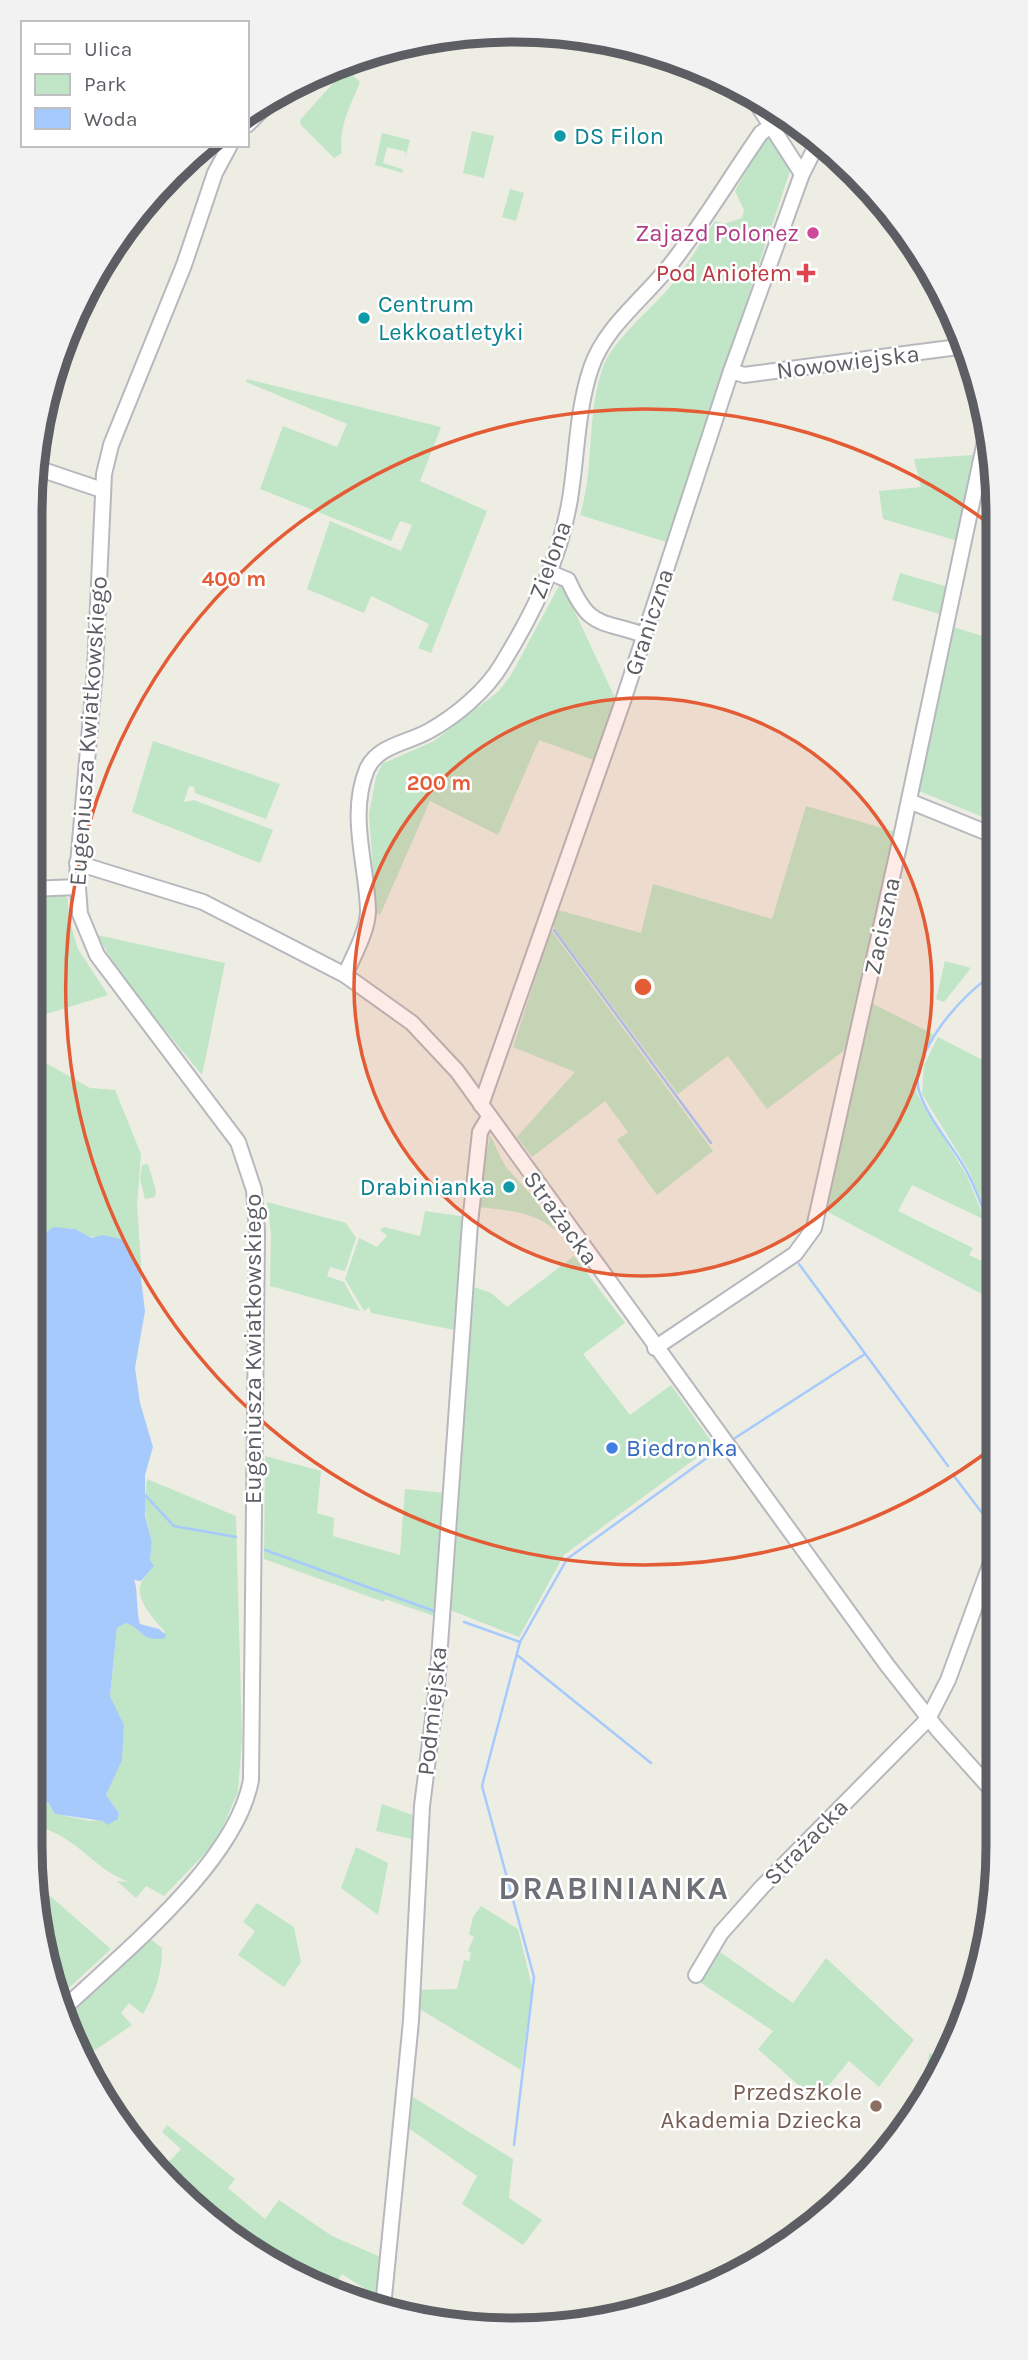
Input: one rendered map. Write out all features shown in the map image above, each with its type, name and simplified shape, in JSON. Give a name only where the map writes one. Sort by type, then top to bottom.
[{"type":"street","points":[[763,114],[802,174]]},
{"type":"street","name":"Zielona","points":[[345,975],[368,911],[359,836],[360,802],[368,768],[384,750],[431,730],[483,688],[502,665],[551,573],[566,520],[586,386],[595,357],[640,297],[670,266],[753,144],[771,126]]},
{"type":"street","name":"Eugeniusza Kwiatkowskiego","points":[[69,2003],[186,1889],[233,1833],[247,1801],[251,1780],[257,1232],[254,1190],[238,1142],[91,944],[80,914],[77,887],[95,670],[102,490],[111,445],[184,265],[215,173],[229,147]]},
{"type":"street","name":"Graniczna","points":[[485,1111],[731,371],[802,174],[814,150]]},
{"type":"street","name":"Nowowiejska","points":[[731,371],[744,375],[955,347]]},
{"type":"street","name":"Zaciszna","points":[[655,1348],[795,1254],[814,1228],[982,456]]},
{"type":"street","points":[[44,470],[102,490]]},
{"type":"street","points":[[551,573],[568,580],[581,610],[590,618],[644,635]]},
{"type":"street","points":[[909,801],[986,832]]},
{"type":"street","name":"Strażacka","points":[[78,863],[203,902],[345,975],[385,1002],[420,1031],[457,1071],[655,1348],[928,1718],[986,1783]]},
{"type":"street","points":[[42,888],[77,887]]},
{"type":"street","name":"Podmiejska","points":[[384,2300],[411,2021],[422,1805],[437,1687],[470,1223],[480,1132],[485,1111]]},
{"type":"street","points":[[928,1718],[948,1680],[986,1576]]},
{"type":"street","name":"Strażacka","points":[[696,1975],[721,1933],[755,1895],[928,1718]]},
{"type":"green space","points":[[349,72],[360,82],[343,126],[342,153],[334,158],[301,125],[300,120],[340,75]]},
{"type":"green space","points":[[472,131],[494,136],[484,178],[463,173]]},
{"type":"green space","points":[[382,133],[410,140],[405,159],[406,152],[387,147],[383,163],[402,169],[403,173],[375,165]]},
{"type":"green space","points":[[769,139],[790,171],[666,542],[580,515],[588,479],[594,403],[608,357],[623,336],[669,288],[715,221],[724,224],[742,218],[744,210],[735,191],[763,140]]},
{"type":"green space","points":[[510,189],[524,193],[516,221],[502,217]]},
{"type":"green space","points":[[247,379],[441,427],[420,481],[487,511],[431,653],[418,648],[429,624],[371,596],[364,613],[307,589],[330,521],[401,551],[412,525],[400,521],[391,541],[260,489],[283,426],[337,447],[347,424],[246,382]]},
{"type":"green space","points":[[973,455],[977,457],[958,541],[883,519],[879,491],[921,487],[914,459]]},
{"type":"green space","points":[[900,573],[948,587],[943,615],[892,600]]},
{"type":"green space","points":[[561,582],[615,698],[594,760],[539,740],[498,835],[430,801],[380,915],[376,913],[369,814],[376,777],[382,764],[434,741],[499,691],[511,675]]},
{"type":"green space","points":[[950,626],[986,637],[986,818],[914,789]]},
{"type":"green space","points":[[153,741],[280,784],[266,819],[195,793],[194,787],[189,786],[184,802],[194,800],[273,830],[260,863],[132,812]]},
{"type":"green space","points":[[806,806],[896,832],[851,1051],[846,1049],[767,1109],[728,1056],[678,1094],[552,925],[558,910],[641,933],[653,884],[772,919]]},
{"type":"green space","points":[[65,896],[68,899],[69,920],[78,949],[108,995],[42,1015],[42,900],[45,897]]},
{"type":"green space","points":[[551,930],[713,1151],[657,1195],[617,1140],[628,1132],[605,1101],[532,1157],[517,1137],[575,1072],[513,1047]]},
{"type":"green space","points":[[97,935],[225,963],[202,1075],[122,977]]},
{"type":"green space","points":[[945,961],[971,968],[944,1002],[936,999]]},
{"type":"green space","points":[[869,1002],[933,1034],[915,1081],[917,1094],[967,1176],[985,1220],[912,1185],[898,1211],[973,1248],[969,1255],[986,1263],[986,1296],[826,1211]]},
{"type":"green space","points":[[938,1037],[986,1062],[986,1212],[968,1169],[922,1094],[924,1065]]},
{"type":"green space","points":[[42,1061],[90,1088],[115,1090],[141,1154],[137,1206],[142,1278],[139,1278],[140,1271],[125,1240],[85,1236],[71,1228],[45,1232],[42,1239]]},
{"type":"green space","points":[[490,1135],[505,1166],[534,1198],[557,1232],[529,1216],[477,1207]]},
{"type":"green space","points":[[148,1164],[156,1191],[155,1197],[145,1199],[140,1179],[142,1165]]},
{"type":"green space","points":[[267,1202],[346,1223],[356,1238],[345,1271],[330,1267],[327,1276],[344,1282],[360,1311],[270,1286],[271,1233]]},
{"type":"green space","points":[[425,1211],[467,1217],[459,1331],[371,1313],[369,1307],[364,1311],[345,1279],[359,1238],[377,1247],[387,1236],[380,1230],[384,1227],[420,1236]]},
{"type":"green space","points":[[574,1256],[625,1323],[583,1354],[630,1415],[671,1385],[714,1445],[564,1555],[519,1637],[445,1608],[474,1287],[491,1293],[507,1307]]},
{"type":"green space","points":[[265,1456],[321,1471],[317,1513],[334,1518],[333,1536],[400,1555],[405,1489],[447,1493],[437,1617],[385,1599],[384,1602],[264,1559]]},
{"type":"green space","points":[[147,1479],[236,1516],[242,1738],[238,1792],[216,1842],[164,1896],[146,1886],[136,1898],[117,1881],[129,1882],[105,1869],[65,1838],[42,1828],[42,1802],[48,1802],[55,1814],[91,1821],[118,1819],[119,1813],[106,1795],[122,1759],[124,1725],[110,1696],[117,1628],[126,1623],[154,1639],[165,1632],[150,1615],[140,1594],[143,1580],[154,1566],[150,1560],[152,1542],[144,1507]]},
{"type":"green space","points":[[382,1804],[418,1817],[416,1840],[376,1831]]},
{"type":"green space","points":[[356,1847],[388,1863],[378,1915],[341,1888]]},
{"type":"green space","points":[[44,1891],[111,1949],[65,1992],[51,1938]]},
{"type":"green space","points":[[257,1903],[294,1927],[301,1962],[284,1987],[238,1955],[255,1931],[243,1922]]},
{"type":"green space","points":[[481,1906],[518,1929],[532,1987],[521,2070],[418,2008],[414,1990],[457,1989],[464,1960],[469,1961],[471,1953],[468,1951],[474,1937],[469,1934],[473,1917]]},
{"type":"green space","points":[[149,1938],[162,1948],[157,1982],[143,2014],[129,2003],[121,2013],[132,2025],[90,2053],[73,2013]]},
{"type":"green space","points":[[717,1950],[793,2003],[826,1958],[914,2040],[879,2087],[849,2061],[816,2101],[758,2049],[773,2031],[698,1981]]},
{"type":"green space","points":[[929,2053],[936,2056],[926,2076]]},
{"type":"green space","points":[[408,2094],[513,2159],[509,2198],[542,2220],[523,2245],[462,2204],[477,2176],[404,2125]]},
{"type":"green space","points":[[167,2125],[235,2179],[228,2188],[265,2219],[279,2200],[332,2236],[383,2258],[379,2298],[342,2274],[336,2283],[305,2269],[278,2255],[227,2220],[166,2165],[181,2149],[162,2132]]},
{"type":"water","points":[[53,1227],[75,1229],[92,1238],[102,1235],[125,1240],[140,1271],[145,1311],[135,1368],[140,1403],[153,1447],[145,1475],[145,1515],[152,1542],[150,1560],[154,1566],[141,1581],[134,1580],[140,1624],[159,1629],[166,1635],[165,1638],[157,1639],[146,1637],[126,1623],[117,1628],[110,1696],[124,1725],[122,1760],[106,1795],[119,1813],[118,1819],[107,1825],[103,1821],[55,1814],[48,1802],[42,1802],[42,1236]]},
{"type":"waterway","points":[[554,930],[711,1143]]},
{"type":"waterway","points":[[986,980],[968,995],[941,1025],[922,1060],[918,1077],[923,1101],[971,1179],[986,1218]]},
{"type":"waterway","points":[[799,1264],[948,1466]]},
{"type":"waterway","points":[[735,1438],[865,1354]]},
{"type":"waterway","points":[[520,1642],[567,1559],[715,1452]]},
{"type":"waterway","points":[[954,1476],[986,1518]]},
{"type":"waterway","points":[[145,1495],[174,1526],[236,1537]]},
{"type":"waterway","points":[[265,1550],[434,1611]]},
{"type":"waterway","points":[[464,1622],[520,1642],[482,1786],[534,1977],[514,2145]]},
{"type":"waterway","points":[[517,1655],[651,1763]]},
{"type":"place","name":"DS Filon","points":[[560,136]]},
{"type":"place","name":"Zajazd Polonez","points":[[813,233]]},
{"type":"place","name":"Pod Aniołem","points":[[806,273]]},
{"type":"place","name":"Centrum Lekkoatletyki","points":[[364,318]]},
{"type":"place","name":"Drabinianka","points":[[509,1187]]},
{"type":"place","name":"Biedronka","points":[[612,1448]]},
{"type":"place","name":"Przedszkole Akademia Dziecka","points":[[876,2106]]},
{"type":"district","name":"DRABINIANKA","points":[[614,1888]]}]
